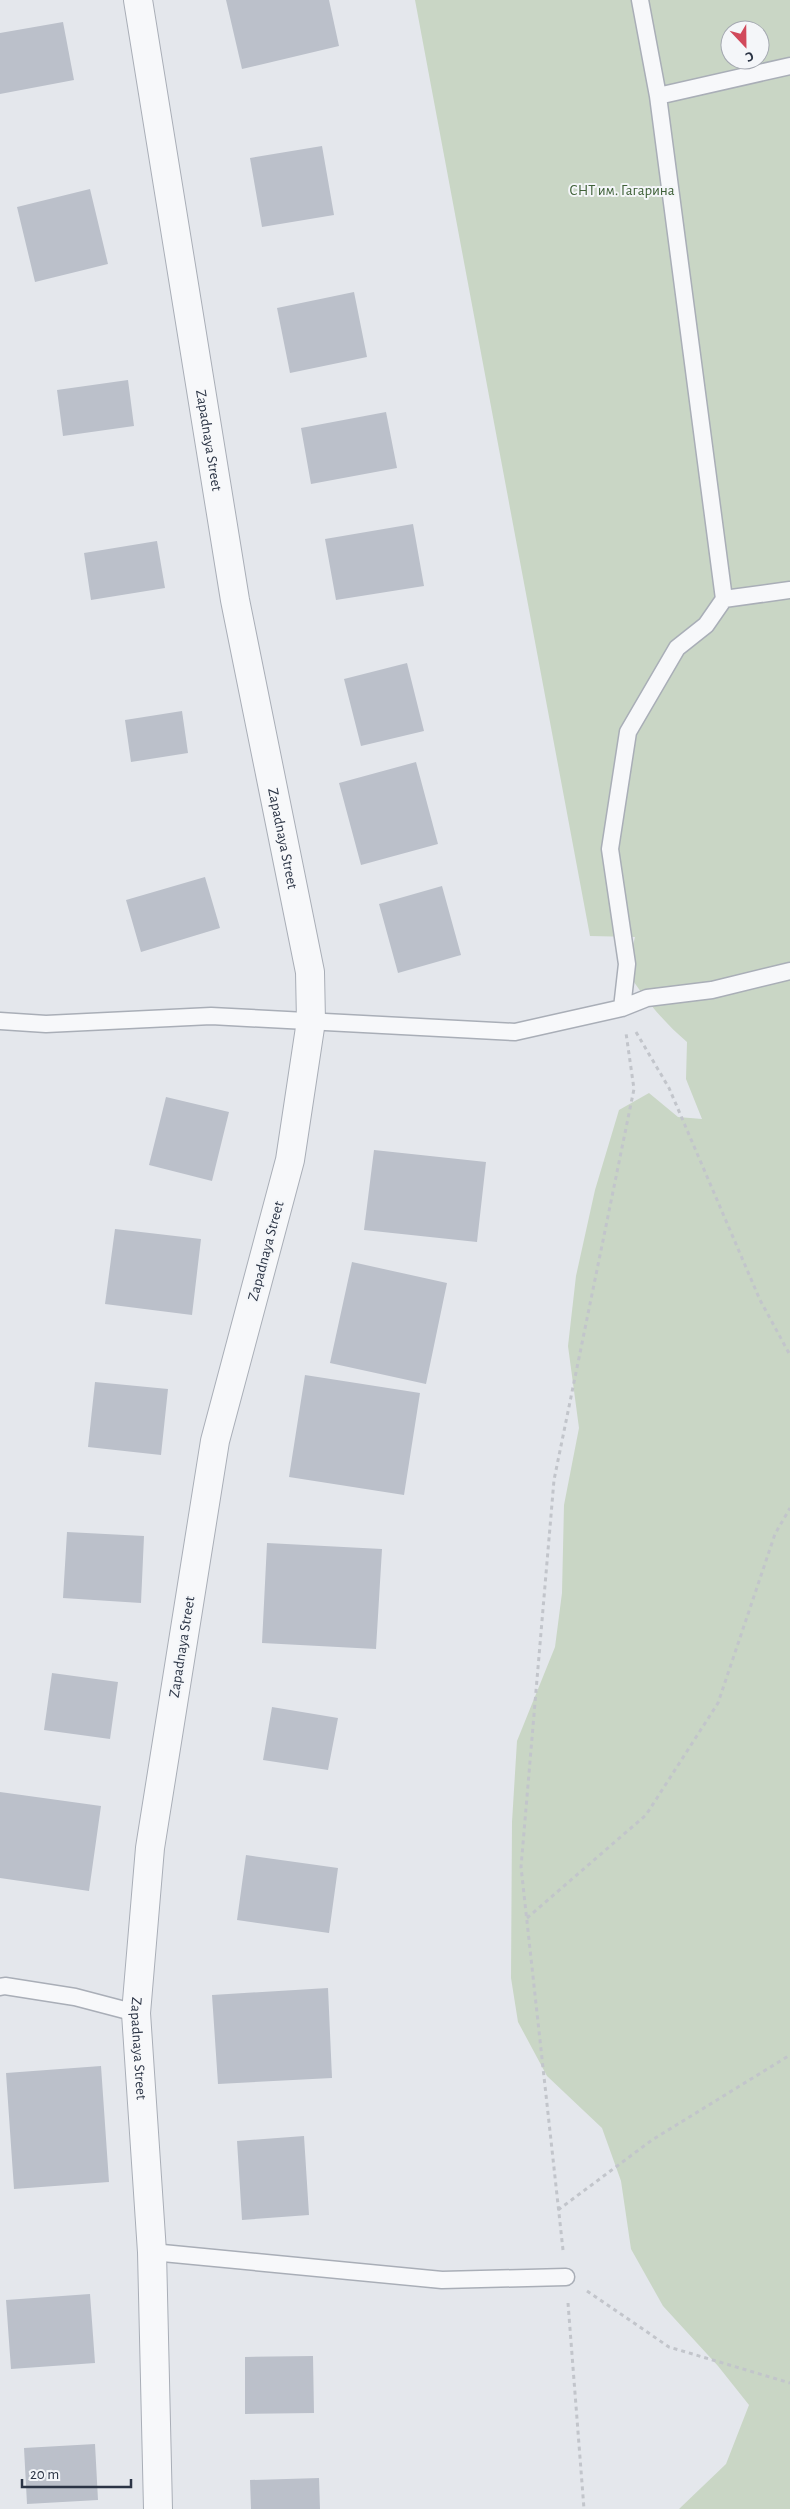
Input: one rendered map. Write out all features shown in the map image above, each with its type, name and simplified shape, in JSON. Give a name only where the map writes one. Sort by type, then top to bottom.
[{"type":"street","name":"Zapadnaya Street","points":[[138,0],[235,600],[310,972],[311,1021],[290,1160],[215,1440],[150,1848],[136,2013],[152,2252],[158,2509]]},
{"type":"lane","points":[[622,1008],[627,964],[610,849],[628,732],[677,648],[706,625],[724,599],[658,96],[640,0]]},
{"type":"lane","points":[[658,96],[790,66]]},
{"type":"lane","points":[[724,599],[790,590]]},
{"type":"lane","points":[[0,1021],[46,1024],[211,1016],[515,1032],[622,1008],[647,998],[712,990],[790,971]]},
{"type":"lane","points":[[0,1987],[5,1986],[75,1997],[136,2013]]},
{"type":"lane","points":[[152,2252],[442,2280],[566,2277]]},
{"type":"path","points":[[622,1008],[669,1088],[760,1300],[790,1355]]},
{"type":"path","points":[[584,2509],[566,2277],[521,1867],[554,1480],[634,1089],[622,1008]]},
{"type":"path","points":[[526,1918],[646,1815],[718,1703],[775,1534],[790,1508]]},
{"type":"path","points":[[558,2210],[652,2140],[790,2055]]},
{"type":"path","points":[[566,2277],[669,2347],[790,2383]]},
{"type":"green space","name":"СНТ им. Гагарина","points":[[415,0],[790,0],[790,2509],[679,2509],[726,2464],[749,2405],[718,2366],[663,2306],[631,2249],[621,2181],[602,2128],[547,2076],[518,2022],[511,1978],[512,1822],[517,1741],[555,1647],[562,1593],[564,1505],[579,1428],[568,1346],[576,1276],[595,1190],[619,1110],[649,1093],[678,1117],[702,1119],[686,1079],[687,1042],[651,1005],[621,962],[632,949],[635,937],[590,936]]},
{"type":"building","points":[[226,0],[329,0],[339,46],[242,69]]},
{"type":"building","points":[[63,22],[74,80],[0,94],[0,33]]},
{"type":"building","points":[[322,146],[334,215],[262,227],[250,158]]},
{"type":"building","points":[[90,189],[108,264],[35,282],[17,207]]},
{"type":"building","points":[[354,292],[367,357],[290,373],[277,308]]},
{"type":"building","points":[[128,380],[134,426],[63,436],[57,390]]},
{"type":"building","points":[[386,412],[397,468],[311,484],[301,428]]},
{"type":"building","points":[[413,524],[424,586],[336,600],[325,539]]},
{"type":"building","points":[[157,541],[165,588],[91,600],[84,553]]},
{"type":"building","points":[[407,663],[424,731],[361,746],[344,679]]},
{"type":"building","points":[[182,711],[188,753],[131,762],[125,720]]},
{"type":"building","points":[[416,762],[438,844],[361,865],[339,783]]},
{"type":"building","points":[[205,877],[220,928],[141,952],[126,900]]},
{"type":"building","points":[[442,886],[461,955],[398,973],[379,904]]},
{"type":"building","points":[[166,1097],[229,1112],[212,1181],[149,1165]]},
{"type":"building","points":[[374,1150],[486,1162],[477,1242],[364,1230]]},
{"type":"building","points":[[115,1229],[201,1239],[192,1315],[105,1304]]},
{"type":"building","points":[[352,1262],[447,1283],[426,1384],[330,1363]]},
{"type":"building","points":[[305,1375],[420,1393],[404,1495],[289,1477]]},
{"type":"building","points":[[95,1382],[168,1389],[161,1455],[88,1447]]},
{"type":"building","points":[[67,1532],[144,1536],[141,1603],[63,1598]]},
{"type":"building","points":[[267,1543],[382,1549],[376,1649],[262,1643]]},
{"type":"building","points":[[52,1673],[118,1682],[110,1739],[44,1730]]},
{"type":"building","points":[[272,1707],[338,1718],[328,1770],[263,1760]]},
{"type":"building","points":[[0,1792],[101,1806],[89,1891],[0,1878]]},
{"type":"building","points":[[246,1855],[338,1868],[329,1933],[237,1920]]},
{"type":"building","points":[[328,1988],[332,2078],[218,2084],[212,1995]]},
{"type":"building","points":[[101,2066],[109,2182],[14,2189],[6,2073]]},
{"type":"building","points":[[304,2136],[309,2215],[242,2220],[237,2141]]},
{"type":"building","points":[[90,2294],[95,2363],[11,2369],[6,2300]]},
{"type":"building","points":[[313,2356],[314,2413],[245,2414],[245,2357]]},
{"type":"building","points":[[95,2444],[98,2500],[27,2504],[24,2448]]},
{"type":"building","points":[[319,2478],[320,2509],[251,2509],[250,2480]]}]
